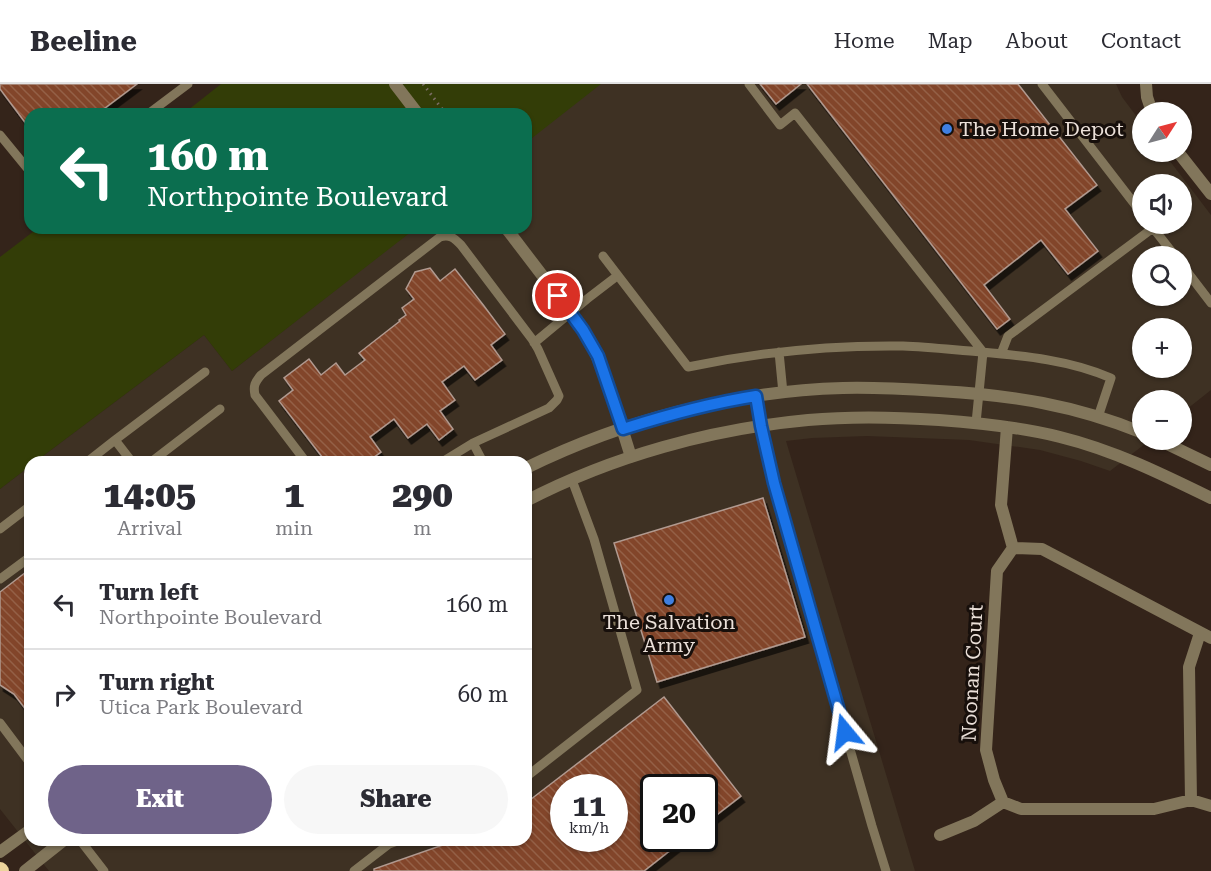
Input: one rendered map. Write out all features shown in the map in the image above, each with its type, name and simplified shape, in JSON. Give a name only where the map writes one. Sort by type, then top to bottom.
[{"type":"street","points":[[395,84],[413,108]]},
{"type":"street","points":[[1146,84],[1149,102]]},
{"type":"street","points":[[1186,162],[1211,194]]},
{"type":"street","points":[[511,234],[572,313],[591,343],[598,356],[632,458]]},
{"type":"street","points":[[532,465],[623,429],[688,410],[756,396],[841,388],[979,393],[1038,401],[1098,417],[1132,429]]},
{"type":"street","points":[[532,498],[572,480],[632,458],[713,435],[761,426],[858,417],[976,423],[1061,437],[1110,452],[1211,498]]},
{"type":"street","points":[[1007,427],[1001,505],[1013,548],[1042,549],[1206,636],[1189,667],[1191,800]]},
{"type":"street","points":[[1180,450],[1211,465]]},
{"type":"street","name":"Noonan Court","points":[[1003,802],[986,750],[997,571],[1013,548]]},
{"type":"street","points":[[940,835],[974,821],[1003,802],[1021,809],[1154,809],[1191,800],[1211,806]]},
{"type":"street","points":[[0,852],[24,834]]},
{"type":"street","points":[[25,871],[56,846]]},
{"type":"lane","points":[[155,108],[188,84]]},
{"type":"lane","points":[[749,84],[780,125],[795,114],[983,352],[976,423]]},
{"type":"lane","points":[[1042,84],[1132,201]]},
{"type":"lane","points":[[0,135],[24,164]]},
{"type":"lane","points":[[1001,354],[1008,336],[1141,234]]},
{"type":"lane","points":[[1157,234],[1167,246]]},
{"type":"lane","points":[[301,456],[255,395],[256,380],[440,237],[446,235],[454,237],[461,245],[534,343],[559,396],[549,408],[473,443],[452,456]]},
{"type":"lane","points":[[603,256],[688,367],[779,352],[875,346],[906,346],[1033,357],[1066,363],[1111,378],[1098,417]]},
{"type":"lane","points":[[534,343],[617,276]]},
{"type":"lane","points":[[1192,278],[1211,303]]},
{"type":"lane","points":[[779,352],[783,393]]},
{"type":"lane","points":[[95,456],[205,372]]},
{"type":"lane","points":[[756,396],[777,494],[886,871]]},
{"type":"lane","points":[[159,456],[220,409]]},
{"type":"lane","points":[[115,440],[127,456]]},
{"type":"lane","points":[[473,443],[480,456]]},
{"type":"lane","points":[[532,772],[638,690],[594,539],[572,480]]},
{"type":"lane","points":[[0,529],[24,511]]},
{"type":"lane","points":[[0,579],[24,561]]},
{"type":"lane","points":[[0,723],[24,754]]},
{"type":"lane","points":[[85,846],[104,871]]},
{"type":"lane","points":[[354,871],[386,846]]},
{"type":"path","points":[[423,84],[441,108]]},
{"type":"shaded area","points":[[598,84],[1116,84],[1132,110],[1132,162],[1171,162],[1180,174],[1132,174],[1132,234],[1192,234],[1192,190],[1211,215],[1211,390],[1192,405],[1192,390],[1132,390],[1132,450],[1137,450],[1110,471],[1040,450],[969,440],[867,436],[786,441],[915,871],[49,871],[29,846],[532,846],[532,456],[43,456],[204,335],[232,371],[407,234],[532,234],[532,136]]},
{"type":"shaded area","points":[[24,471],[24,839],[0,809],[0,489]]},
{"type":"green space","points":[[221,84],[601,84],[532,138],[532,108],[191,108]]},
{"type":"green space","points":[[30,234],[408,234],[232,371],[204,335],[43,456],[24,456],[24,471],[0,489],[0,257]]},
{"type":"building","points":[[0,84],[137,84],[105,108],[24,108],[24,121],[0,89]]},
{"type":"building","points":[[760,84],[801,84],[776,104]]},
{"type":"building","name":"The Home Depot","points":[[807,84],[1018,84],[1097,185],[1065,209],[1098,251],[1068,274],[1041,240],[984,285],[1010,319],[997,329]]},
{"type":"building","points":[[430,268],[440,281],[455,269],[505,334],[491,345],[502,360],[475,380],[464,366],[442,382],[455,400],[440,411],[453,429],[439,440],[427,424],[408,438],[394,419],[370,437],[381,452],[375,456],[321,456],[279,401],[293,390],[284,378],[309,359],[321,375],[336,363],[345,375],[365,360],[359,353],[406,315],[402,308],[414,299],[406,289],[415,272]]},
{"type":"building","points":[[763,498],[805,637],[657,682],[614,543]]},
{"type":"building","points":[[24,574],[24,707],[14,694],[0,685],[0,592]]},
{"type":"building","points":[[664,697],[741,796],[718,814],[718,774],[640,774],[640,852],[668,852],[644,871],[374,871],[374,869],[440,846],[532,846],[532,798],[550,785],[550,852],[628,852],[628,774],[564,774]]},
{"type":"place","name":"The Home Depot","points":[[947,129]]},
{"type":"place","name":"The Salvation Army","points":[[669,600]]},
{"type":"route","points":[[558,296],[572,313],[598,356],[623,429],[680,412],[756,396],[774,483],[845,732]]}]
